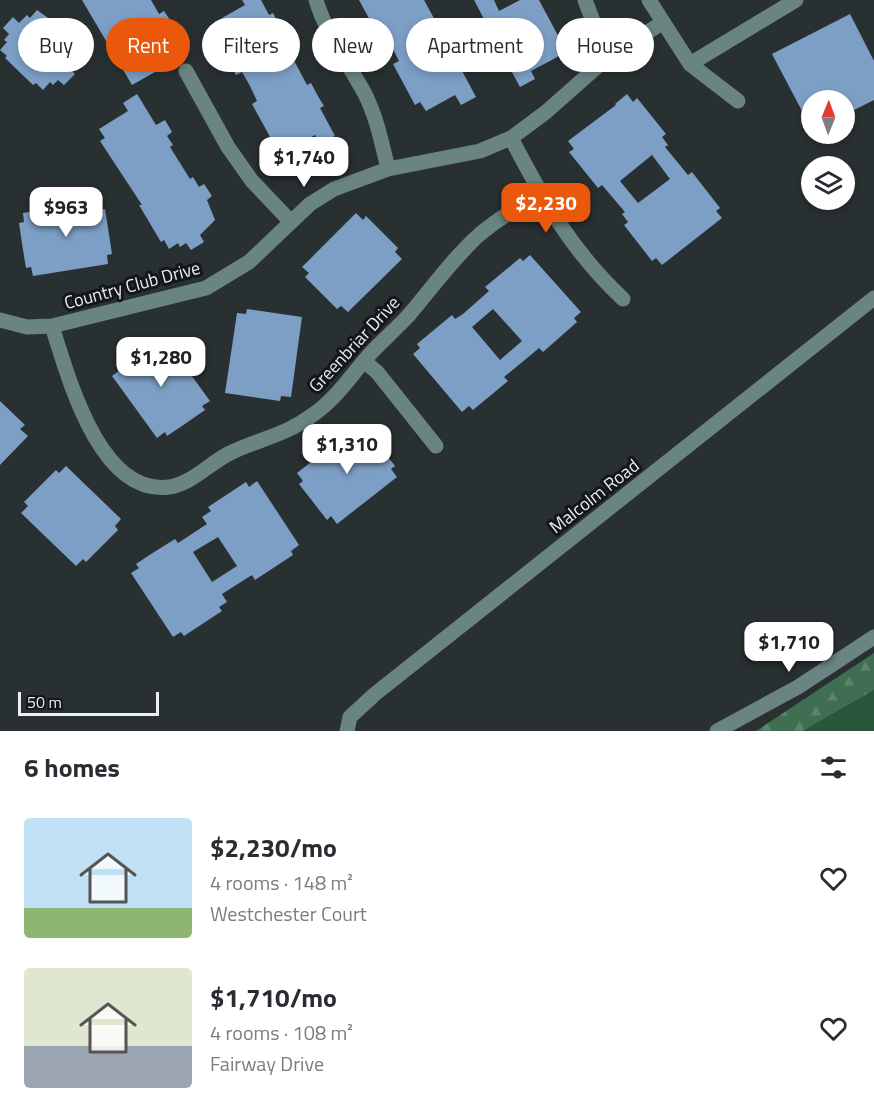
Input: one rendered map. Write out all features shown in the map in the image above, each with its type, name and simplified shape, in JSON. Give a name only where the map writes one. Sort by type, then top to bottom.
[{"type":"street","points":[[316,0],[331,34],[366,97],[381,135],[388,169]]},
{"type":"street","points":[[585,0],[592,18]]},
{"type":"street","points":[[649,0],[690,64],[738,101]]},
{"type":"street","points":[[690,64],[796,0]]},
{"type":"street","name":"Country Club Drive","points":[[654,28],[662,23]]},
{"type":"street","points":[[187,72],[228,147],[252,180],[291,222]]},
{"type":"street","name":"Country Club Drive","points":[[0,320],[27,327],[52,326],[206,288],[249,262],[310,204],[334,189],[388,169],[453,158],[511,138],[546,112],[591,72]]},
{"type":"street","points":[[511,138],[565,235],[593,270],[623,299]]},
{"type":"street","name":"Greenbriar Drive","points":[[52,326],[79,408],[101,446],[121,469],[138,482],[153,487],[170,487],[186,482],[231,453],[291,429],[316,413],[400,324],[438,278],[480,234],[502,216],[541,194]]},
{"type":"street","name":"Malcolm Road","points":[[347,731],[350,717],[375,694],[874,298]]},
{"type":"street","points":[[364,361],[377,372],[436,446]]},
{"type":"street","points":[[717,731],[798,687],[874,637]]},
{"type":"green space","points":[[874,653],[874,690],[803,731],[756,731]]},
{"type":"green space","points":[[874,690],[874,731],[803,731]]},
{"type":"building","points":[[82,0],[151,0],[159,14],[164,11],[169,18],[106,18],[106,41]]},
{"type":"building","points":[[242,0],[261,0],[269,15],[273,13],[276,18],[222,18],[245,5]]},
{"type":"building","points":[[359,0],[424,0],[434,18],[406,18],[406,72],[463,72],[476,97],[461,105],[455,95],[426,111],[420,102],[415,105],[394,66],[399,61],[394,51],[394,18],[369,18]]},
{"type":"building","points":[[474,0],[494,0],[499,11],[520,0],[539,0],[556,32],[556,58],[544,64],[544,18],[483,18]]},
{"type":"building","points":[[37,10],[48,18],[30,18]]},
{"type":"building","points":[[850,14],[874,61],[874,100],[855,110],[855,90],[801,90],[801,109],[772,54]]},
{"type":"building","points":[[13,17],[18,22],[18,71],[0,50],[7,42],[4,40],[9,34],[3,28]]},
{"type":"building","points":[[20,72],[73,72],[75,74],[64,85],[58,80],[53,85],[50,82],[43,90],[36,83],[33,85]]},
{"type":"building","points":[[124,72],[155,72],[132,85]]},
{"type":"building","points":[[242,72],[300,72],[307,85],[311,83],[324,106],[320,108],[335,136],[320,144],[315,135],[284,151],[279,141],[274,144],[252,104],[257,101]]},
{"type":"building","points":[[512,72],[532,72],[535,79],[520,87]]},
{"type":"building","points":[[137,94],[156,125],[165,120],[172,132],[167,136],[173,145],[170,147],[190,179],[193,177],[199,187],[204,184],[212,196],[207,200],[215,220],[200,235],[204,242],[191,250],[186,243],[180,247],[178,243],[169,249],[164,240],[161,242],[139,205],[142,205],[100,141],[105,138],[99,129],[128,111],[123,103]]},
{"type":"building","points":[[627,94],[633,102],[637,98],[666,134],[662,137],[668,145],[665,147],[688,175],[692,172],[720,208],[716,211],[722,218],[662,265],[656,258],[652,261],[624,225],[628,222],[622,214],[625,212],[602,185],[598,188],[569,152],[574,149],[568,141]],"holes":[[[652,155],[670,179],[638,203],[620,181]]]},
{"type":"building","points":[[98,200],[100,210],[105,209],[112,254],[107,255],[108,264],[33,276],[31,267],[26,268],[23,250],[19,223],[24,222],[23,213]]},
{"type":"building","points":[[356,213],[363,220],[366,216],[398,248],[395,252],[402,259],[348,312],[341,306],[337,309],[305,277],[309,273],[302,267]]},
{"type":"building","points":[[530,255],[581,312],[574,318],[577,322],[543,352],[539,348],[504,377],[508,381],[473,410],[469,406],[462,412],[413,354],[420,348],[417,344],[452,315],[455,319],[463,314],[489,291],[485,287],[520,258],[523,261]],"holes":[[[493,309],[522,341],[500,360],[472,327]]]},
{"type":"building","points":[[247,309],[302,317],[291,397],[281,396],[280,401],[225,393],[237,313],[246,314]]},
{"type":"building","points":[[165,339],[210,401],[202,406],[205,410],[167,436],[165,432],[157,438],[112,376],[120,370],[117,366],[154,340],[157,344]]},
{"type":"building","points":[[0,401],[25,425],[20,429],[28,436],[0,465]]},
{"type":"building","points":[[357,426],[363,434],[367,430],[378,444],[395,466],[391,469],[397,477],[337,524],[331,516],[327,520],[299,484],[303,481],[297,473]]},
{"type":"building","points":[[66,466],[121,519],[115,526],[118,530],[86,562],[83,559],[76,566],[21,513],[28,506],[24,502],[56,470],[59,473]]},
{"type":"building","points":[[257,481],[299,545],[291,551],[293,555],[255,580],[252,575],[222,594],[227,602],[219,607],[222,611],[184,636],[181,632],[173,637],[131,573],[139,568],[136,564],[151,554],[175,539],[178,543],[207,524],[202,517],[211,511],[208,507],[246,482],[249,487]],"holes":[[[218,537],[237,566],[212,582],[193,552]]]}]
